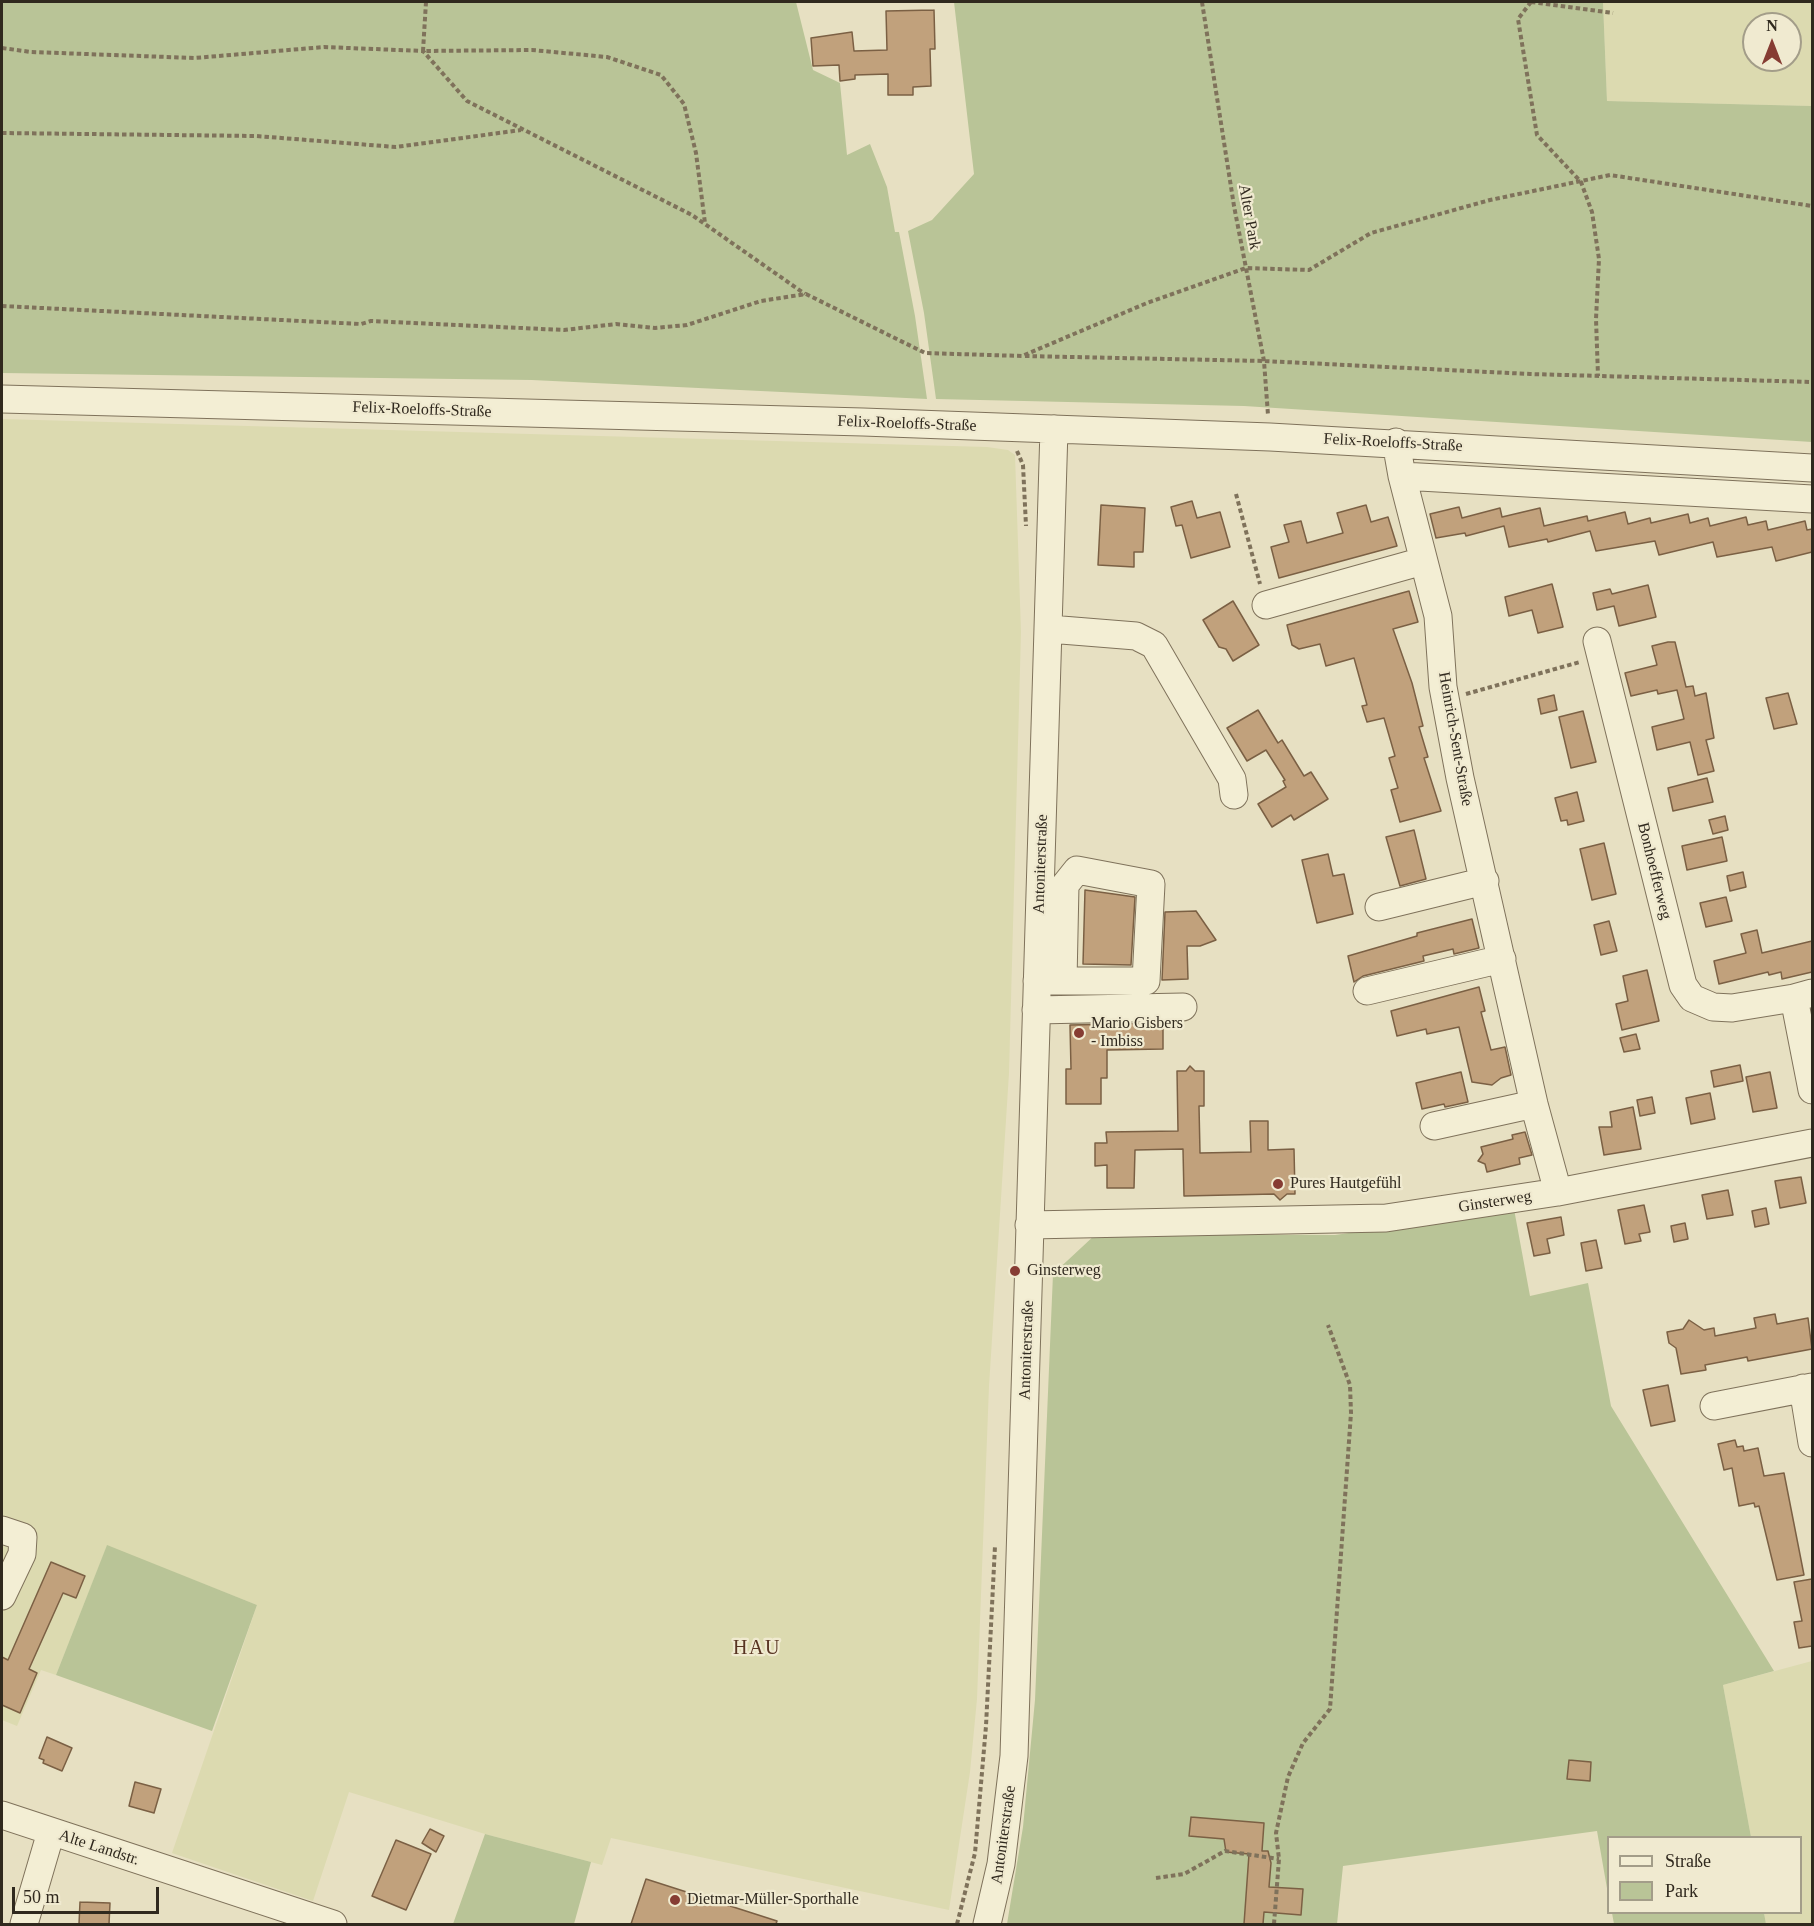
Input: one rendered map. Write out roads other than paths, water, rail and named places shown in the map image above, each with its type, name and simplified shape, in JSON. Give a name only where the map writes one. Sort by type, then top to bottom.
[{"type":"street","name":"Felix-Roeloffs-Straße","points":[[2,399],[1270,437],[1396,442],[1812,468]]},
{"type":"street","name":"Antoniterstraße","points":[[987,1924],[1001,1864],[1014,1756],[1036,1010],[1050,981],[1049,629],[1054,429]]},
{"type":"street","name":"Heinrich-Sent-Straße","points":[[1396,442],[1402,477],[1438,616],[1443,687],[1534,1104],[1558,1192]]},
{"type":"street","name":"Felix-Roeloffs-Straße","points":[[1402,477],[1812,499]]},
{"type":"street","points":[[1266,605],[1424,561]]},
{"type":"street","points":[[1049,629],[1136,636],[1154,645],[1232,779],[1234,795]]},
{"type":"street","name":"Bonhoefferweg","points":[[1599,649],[1683,985],[1692,998],[1713,1006],[1732,1008],[1803,996]]},
{"type":"street","points":[[1077,870],[1151,884],[1146,981],[1050,981],[1065,885],[1077,870]]},
{"type":"street","points":[[1379,907],[1485,881]]},
{"type":"street","points":[[1367,991],[1502,959]]},
{"type":"street","points":[[1803,996],[1812,1090]]},
{"type":"street","points":[[1036,1010],[1184,1006]]},
{"type":"street","points":[[1434,1126],[1534,1104]]},
{"type":"street","name":"Ginsterweg","points":[[1029,1225],[1386,1218],[1558,1192],[1812,1143]]},
{"type":"street","points":[[1714,1406],[1808,1388],[1812,1443]]},
{"type":"street","points":[[2,1530],[23,1537],[22,1554],[2,1596]]},
{"type":"street","name":"Alte Landstr.","points":[[2,1815],[333,1924]]},
{"type":"street","points":[[24,1924],[51,1832]]},
{"type":"place","name":"Mario Gisbers - Imbiss","points":[[1079,1033]]},
{"type":"place","name":"Pures Hautgefühl","points":[[1278,1184]]},
{"type":"place","name":"Ginsterweg","points":[[1015,1271]]},
{"type":"place","name":"Dietmar-Müller-Sporthalle","points":[[675,1900]]},
{"type":"district","name":"HAU","points":[[757,1649]]}]
